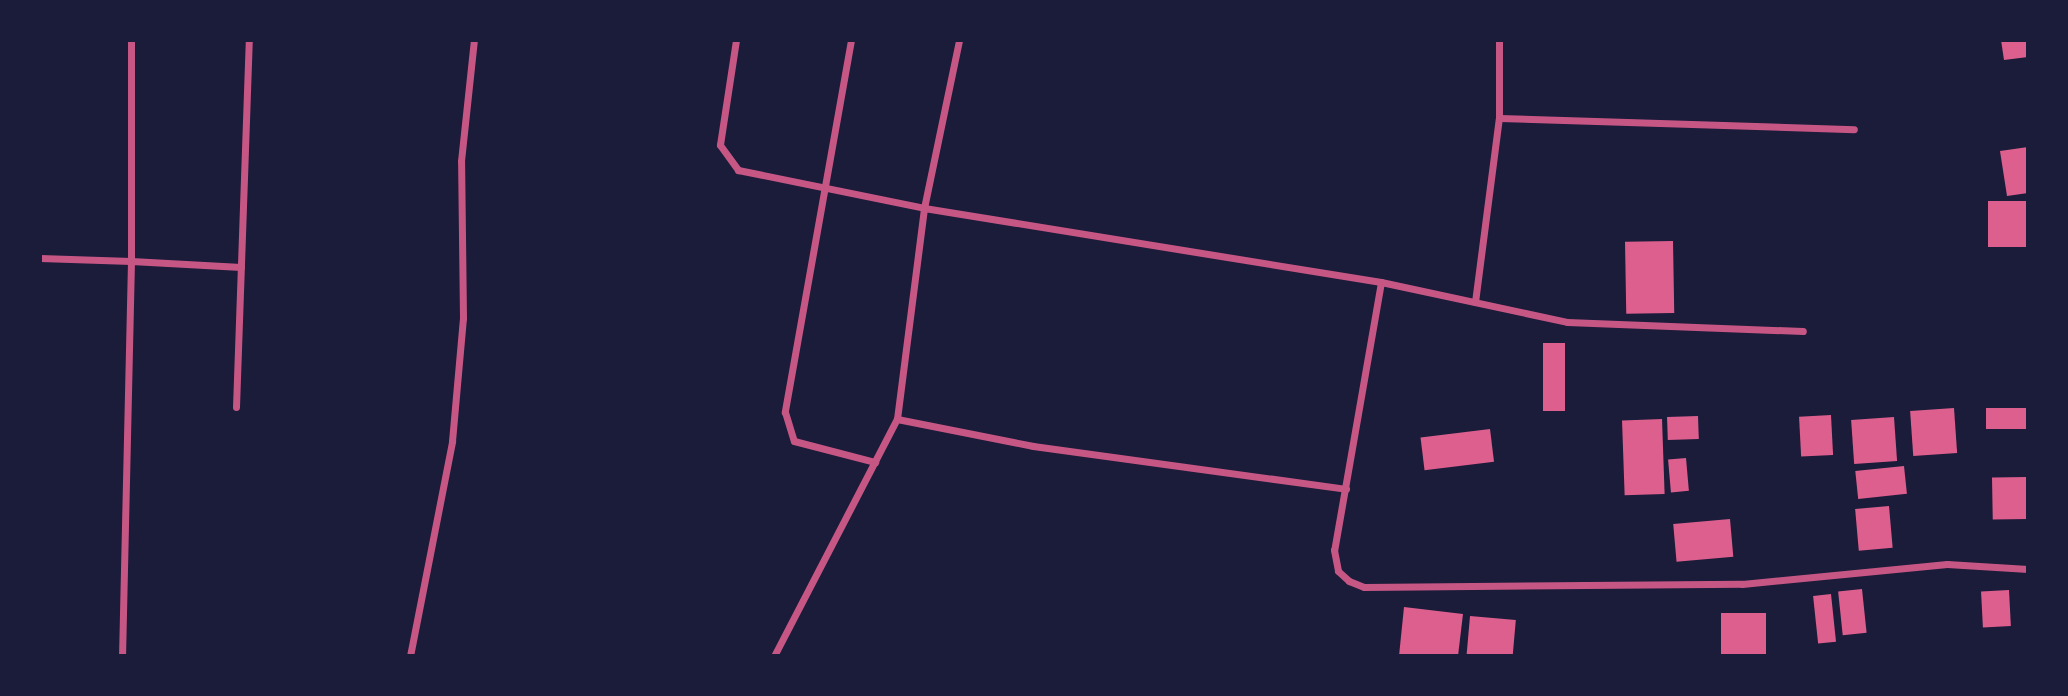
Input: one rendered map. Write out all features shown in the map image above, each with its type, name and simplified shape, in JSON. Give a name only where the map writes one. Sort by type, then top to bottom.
[{"type":"street","points":[[122,656],[131,261],[131,40]]},
{"type":"street","points":[[236,407],[249,40]]},
{"type":"street","points":[[410,656],[452,441],[463,318],[461,161],[474,40]]},
{"type":"street","points":[[736,40],[720,145],[738,170],[924,208],[1381,282],[1567,322],[1803,331]]},
{"type":"street","points":[[851,40],[785,412],[787,433],[794,441],[875,462]]},
{"type":"street","points":[[774,656],[897,419],[924,208],[959,40]]},
{"type":"street","points":[[1475,302],[1499,118],[1499,40]]},
{"type":"street","points":[[1499,118],[1854,129]]},
{"type":"street","points":[[40,258],[241,267]]},
{"type":"street","points":[[1381,282],[1334,550],[1338,571],[1364,587],[1742,584],[1947,564],[2028,569]]},
{"type":"street","points":[[897,419],[1033,446],[1346,489]]},
{"type":"building","points":[[2001,40],[2028,40],[2028,57],[2004,60]]},
{"type":"building","points":[[2028,147],[2028,193],[2007,196],[2000,151]]},
{"type":"building","points":[[1988,201],[2028,201],[2028,247],[1988,247]]},
{"type":"building","points":[[1673,241],[1674,313],[1626,314],[1625,242]]},
{"type":"building","points":[[1543,343],[1565,343],[1565,411],[1543,411]]},
{"type":"building","points":[[1954,408],[1957,453],[1913,456],[1910,411]]},
{"type":"building","points":[[1986,408],[2028,408],[2028,429],[1986,429]]},
{"type":"building","points":[[1831,415],[1833,455],[1801,457],[1799,417]]},
{"type":"building","points":[[1698,416],[1699,439],[1668,440],[1667,417]]},
{"type":"building","points":[[1894,417],[1897,461],[1854,464],[1851,420]]},
{"type":"building","points":[[1662,419],[1665,494],[1625,495],[1622,420]]},
{"type":"building","points":[[1490,429],[1494,462],[1425,470],[1421,438]]},
{"type":"building","points":[[1686,458],[1689,491],[1671,492],[1668,460]]},
{"type":"building","points":[[1904,466],[1907,494],[1858,499],[1855,471]]},
{"type":"building","points":[[2027,477],[2028,519],[1993,520],[1992,478]]},
{"type":"building","points":[[1889,506],[1893,548],[1859,551],[1855,509]]},
{"type":"building","points":[[1730,519],[1733,557],[1677,562],[1673,524]]},
{"type":"building","points":[[1862,589],[1867,633],[1843,635],[1838,592]]},
{"type":"building","points":[[2009,590],[2011,626],[1983,627],[1981,591]]},
{"type":"building","points":[[1831,594],[1836,642],[1818,644],[1813,596]]},
{"type":"building","points":[[1404,607],[1463,614],[1458,656],[1399,656]]},
{"type":"building","points":[[1721,613],[1766,613],[1766,656],[1721,656]]},
{"type":"building","points":[[1470,616],[1516,620],[1513,656],[1467,656]]}]
